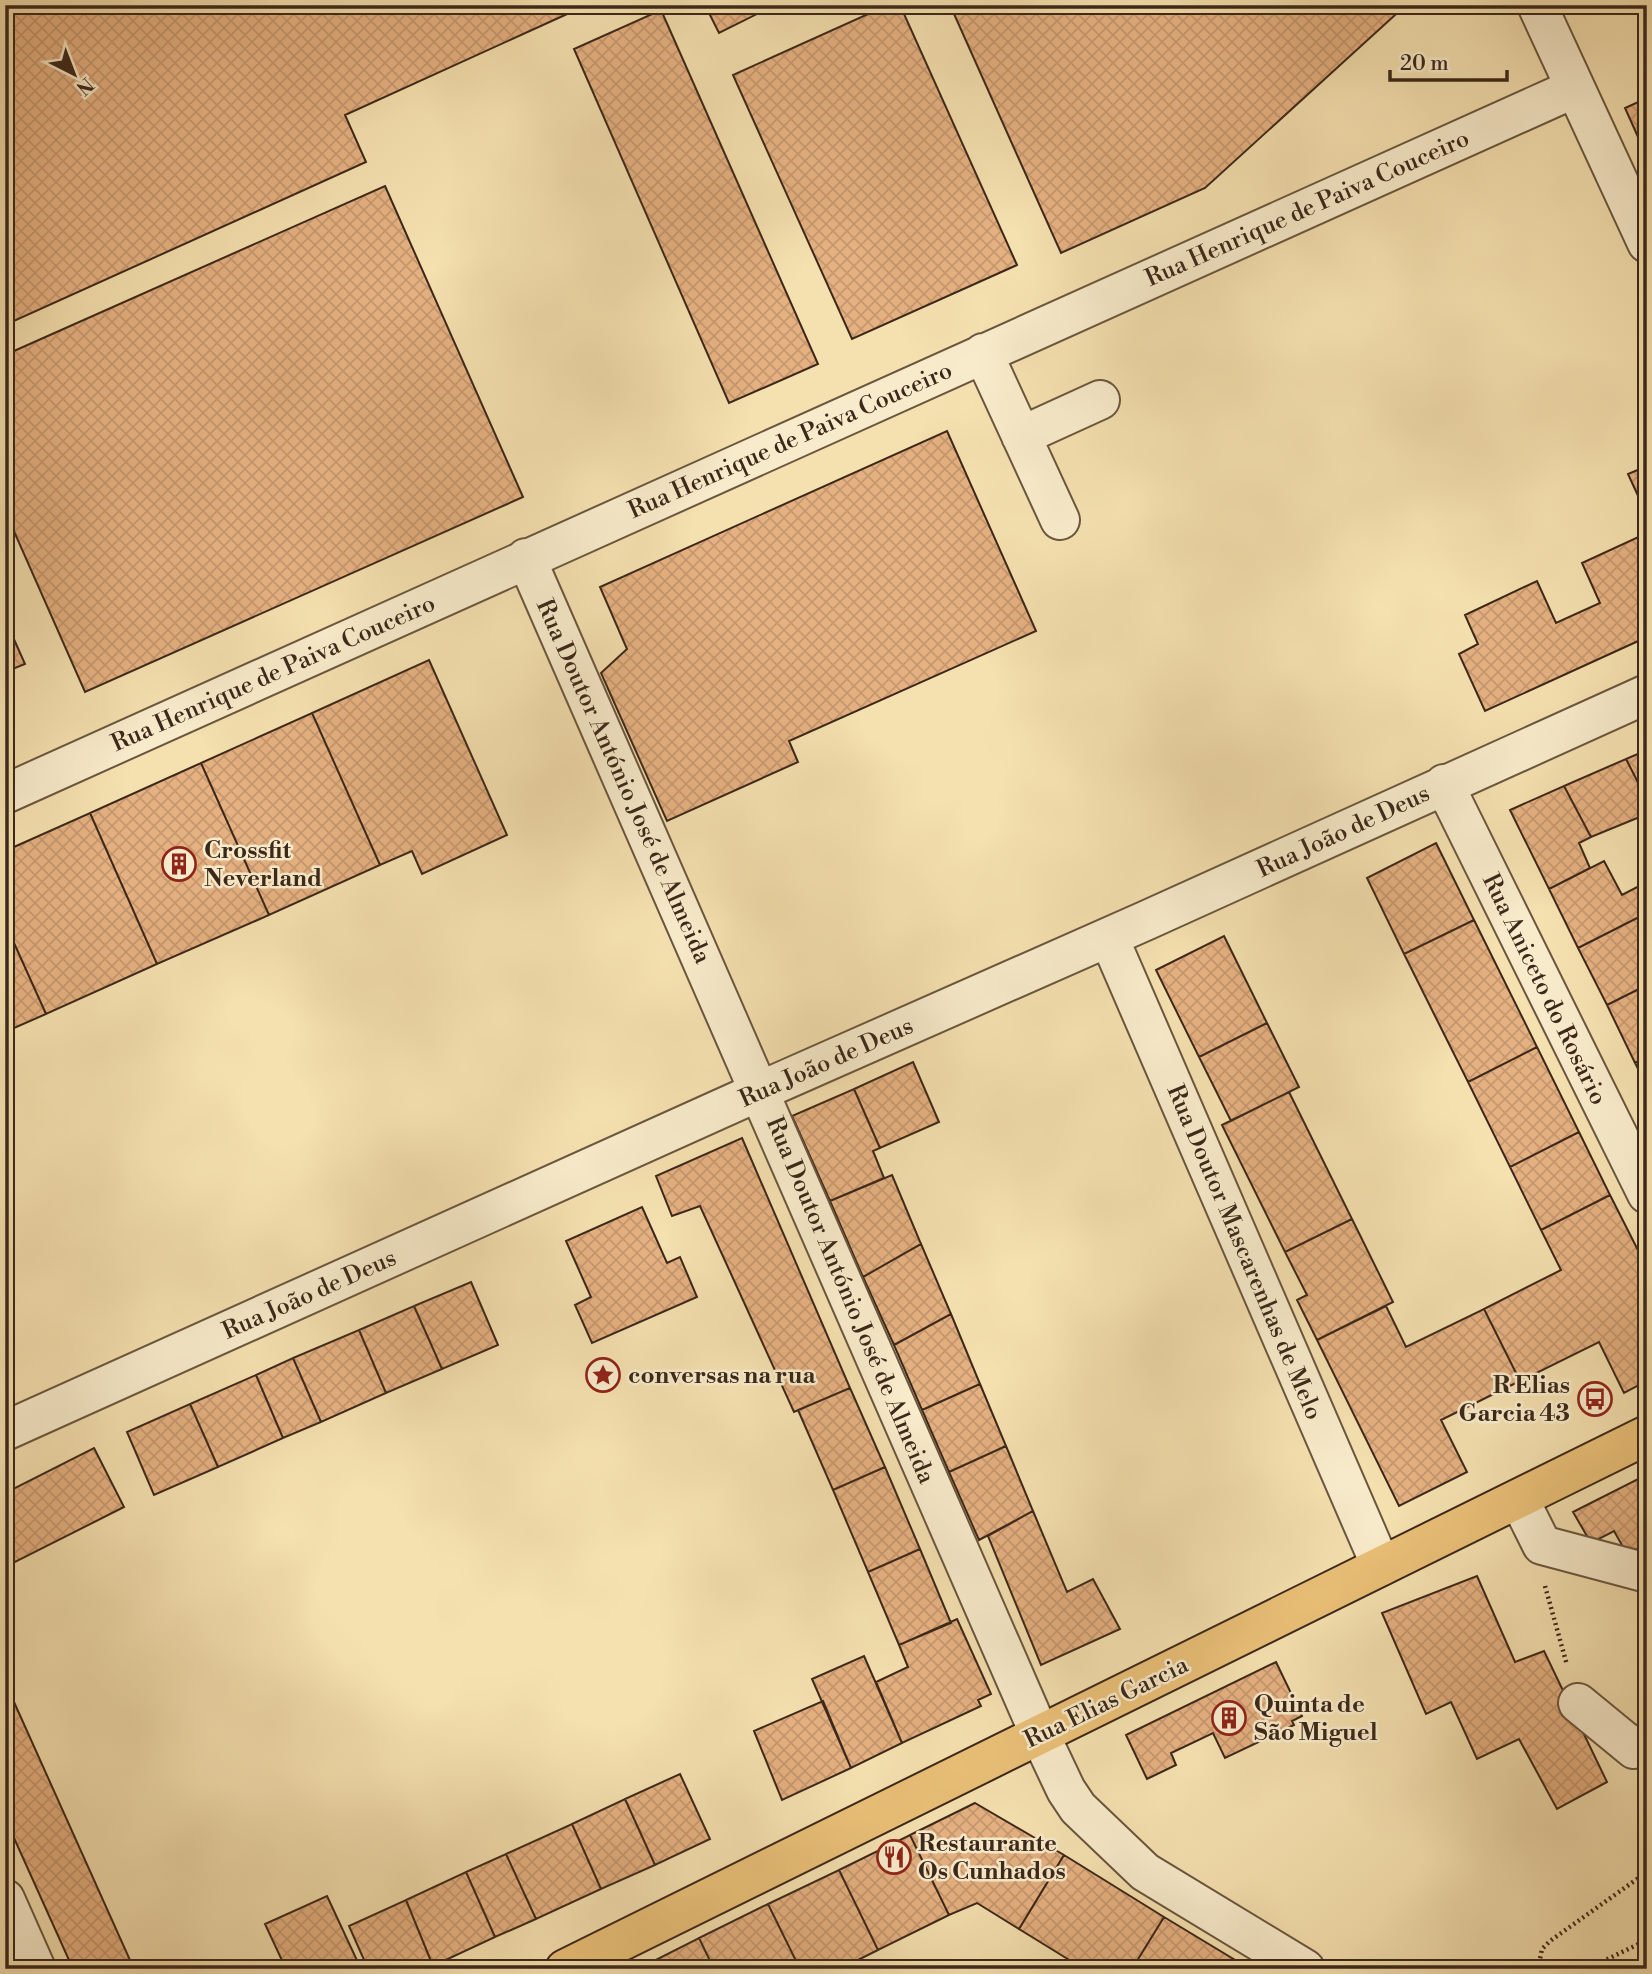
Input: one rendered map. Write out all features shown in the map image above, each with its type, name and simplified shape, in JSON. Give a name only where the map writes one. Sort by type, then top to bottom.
[{"type":"main road","name":"Rua Elias Garcia","points":[[565,1969],[1647,1434]]},
{"type":"street","points":[[1536,5],[1644,230]]},
{"type":"street","name":"Rua Henrique de Paiva Couceiro","points":[[5,794],[1575,88]]},
{"type":"street","points":[[983,353],[1060,520]]},
{"type":"street","points":[[1021,436],[1100,400]]},
{"type":"street","name":"Rua Doutor António José de Almeida","points":[[526,558],[1066,1790],[1078,1808],[1145,1872],[1305,1969]]},
{"type":"street","name":"Rua João de Deus","points":[[5,1431],[1647,694]]},
{"type":"street","name":"Rua Aniceto do Rosário","points":[[1444,784],[1647,1194]]},
{"type":"street","name":"Rua Doutor Mascarenhas de Melo","points":[[1109,937],[1381,1566]]},
{"type":"street","points":[[1519,1499],[1542,1545],[1647,1573]]},
{"type":"street","points":[[1578,1703],[1634,1749],[1647,1742]]},
{"type":"street","points":[[5,1899],[36,1969]]},
{"type":"path","points":[[1542,1545],[1538,1560],[1578,1703]]},
{"type":"path","points":[[1538,1969],[1542,1949],[1549,1941],[1647,1872]]},
{"type":"path","points":[[1587,1969],[1647,1940]]},
{"type":"building","points":[[5,5],[587,5],[345,115],[366,162],[5,325]]},
{"type":"building","points":[[705,5],[775,5],[719,33]]},
{"type":"building","points":[[888,5],[900,5],[1017,265],[852,339],[733,75]]},
{"type":"building","points":[[950,5],[1406,5],[1205,188],[1061,253]]},
{"type":"building","points":[[661,10],[818,364],[729,403],[574,49]]},
{"type":"building","points":[[1647,98],[1647,157],[1625,108]]},
{"type":"building","points":[[385,186],[523,497],[85,692],[5,511],[5,355]]},
{"type":"building","points":[[947,431],[1036,631],[789,741],[798,762],[667,821],[601,673],[627,649],[600,587]]},
{"type":"building","points":[[1647,466],[1647,510],[1645,511],[1628,474]]},
{"type":"building","points":[[1647,533],[1647,637],[1485,711],[1459,654],[1478,644],[1465,615],[1537,581],[1556,623],[1600,603],[1582,563]]},
{"type":"building","points":[[5,619],[25,664],[5,672]]},
{"type":"building","points":[[429,660],[507,835],[422,874],[412,851],[380,865],[312,713]]},
{"type":"building","points":[[312,713],[380,865],[269,915],[201,763]]},
{"type":"building","points":[[1647,750],[1647,800],[1626,759]]},
{"type":"building","points":[[1626,759],[1647,800],[1647,814],[1591,837],[1564,786]]},
{"type":"building","name":"Crossfit Neverland","points":[[201,763],[269,915],[157,964],[90,813]]},
{"type":"building","points":[[1564,786],[1591,837],[1579,843],[1590,868],[1549,889],[1510,810]]},
{"type":"building","points":[[90,813],[157,964],[46,1014],[5,923],[5,851]]},
{"type":"building","points":[[1436,843],[1474,920],[1404,954],[1367,878]]},
{"type":"building","points":[[1604,861],[1622,895],[1647,882],[1647,913],[1578,948],[1549,889]]},
{"type":"building","points":[[1647,913],[1647,985],[1607,1005],[1578,948]]},
{"type":"building","points":[[1474,920],[1537,1047],[1468,1082],[1404,954]]},
{"type":"building","points":[[5,923],[46,1014],[5,1032]]},
{"type":"building","points":[[1224,936],[1267,1023],[1199,1057],[1156,970]]},
{"type":"building","points":[[1647,985],[1647,1057],[1635,1063],[1607,1005]]},
{"type":"building","points":[[1267,1023],[1299,1087],[1231,1121],[1199,1057]]},
{"type":"building","points":[[1537,1047],[1579,1132],[1510,1167],[1468,1082]]},
{"type":"building","points":[[1647,1057],[1647,1086],[1635,1063]]},
{"type":"building","points":[[913,1062],[939,1122],[880,1148],[854,1089]]},
{"type":"building","points":[[854,1089],[880,1148],[873,1151],[884,1178],[830,1201],[792,1116]]},
{"type":"building","points":[[1289,1092],[1352,1219],[1285,1252],[1222,1125]]},
{"type":"building","points":[[1579,1132],[1610,1195],[1541,1230],[1510,1167]]},
{"type":"building","points":[[742,1138],[850,1388],[794,1412],[700,1206],[672,1216],[656,1176]]},
{"type":"building","points":[[892,1175],[921,1244],[863,1277],[830,1201]]},
{"type":"building","points":[[1610,1195],[1647,1268],[1647,1381],[1624,1393],[1599,1342],[1520,1381],[1484,1309],[1561,1270],[1541,1230]]},
{"type":"building","points":[[642,1207],[667,1263],[680,1257],[697,1297],[592,1343],[575,1305],[591,1297],[566,1241]]},
{"type":"building","points":[[1352,1219],[1393,1302],[1317,1340],[1297,1300],[1307,1295],[1285,1252]]},
{"type":"building","points":[[921,1244],[951,1314],[894,1345],[863,1277]]},
{"type":"building","points":[[471,1282],[498,1345],[442,1369],[414,1306]]},
{"type":"building","points":[[414,1306],[442,1369],[386,1393],[359,1330]]},
{"type":"building","points":[[1386,1306],[1406,1347],[1484,1309],[1520,1381],[1441,1420],[1467,1472],[1399,1506],[1317,1340]]},
{"type":"building","points":[[951,1314],[980,1384],[922,1410],[894,1345]]},
{"type":"building","points":[[359,1330],[386,1393],[321,1422],[293,1358]]},
{"type":"building","points":[[293,1358],[321,1422],[283,1438],[256,1375]]},
{"type":"building","points":[[256,1375],[283,1438],[218,1467],[190,1404]]},
{"type":"building","points":[[980,1384],[1006,1446],[949,1472],[922,1410]]},
{"type":"building","points":[[850,1388],[885,1467],[833,1490],[798,1410]]},
{"type":"building","points":[[190,1404],[218,1467],[154,1495],[127,1432]]},
{"type":"building","points":[[1006,1446],[1033,1511],[979,1540],[949,1472]]},
{"type":"building","points":[[94,1448],[124,1507],[13,1563],[5,1548],[5,1493]]},
{"type":"building","points":[[885,1467],[920,1549],[868,1572],[833,1490]]},
{"type":"building","points":[[1642,1477],[1647,1485],[1647,1544],[1627,1554],[1614,1531],[1591,1543],[1573,1512]]},
{"type":"building","points":[[1033,1511],[1067,1592],[1093,1579],[1120,1629],[1041,1665],[988,1536]]},
{"type":"building","points":[[920,1549],[951,1623],[899,1645],[868,1572]]},
{"type":"building","points":[[1477,1576],[1515,1662],[1544,1651],[1607,1782],[1557,1809],[1519,1739],[1477,1759],[1451,1702],[1426,1714],[1382,1613]]},
{"type":"building","points":[[957,1619],[991,1694],[978,1700],[981,1706],[902,1743],[876,1682],[908,1667],[899,1645]]},
{"type":"building","points":[[864,1656],[902,1743],[851,1768],[812,1679]]},
{"type":"building","name":"Quinta de São Miguel","points":[[1276,1662],[1302,1716],[1292,1721],[1294,1725],[1225,1758],[1213,1733],[1171,1753],[1176,1765],[1147,1779],[1126,1735]]},
{"type":"building","points":[[5,1682],[134,1969],[73,1969],[5,1818]]},
{"type":"building","points":[[823,1701],[851,1768],[782,1800],[754,1731]]},
{"type":"building","points":[[680,1774],[710,1839],[655,1865],[625,1799]]},
{"type":"building","points":[[625,1799],[655,1865],[601,1889],[572,1824]]},
{"type":"building","points":[[975,1803],[1064,1855],[1019,1929],[977,1903],[949,1915],[910,1835]]},
{"type":"building","points":[[572,1824],[601,1889],[536,1919],[506,1854]]},
{"type":"building","points":[[910,1835],[949,1915],[878,1950],[839,1870]]},
{"type":"building","points":[[506,1854],[536,1919],[495,1937],[466,1872]]},
{"type":"building","points":[[1064,1855],[1164,1917],[1132,1969],[1084,1969],[1019,1929]]},
{"type":"building","points":[[839,1870],[878,1950],[840,1969],[800,1969],[768,1904]]},
{"type":"building","points":[[466,1872],[495,1937],[433,1966],[406,1900]]},
{"type":"building","points":[[327,1896],[361,1969],[286,1969],[265,1924]]},
{"type":"building","points":[[406,1900],[433,1966],[427,1969],[368,1969],[349,1926]]},
{"type":"building","points":[[768,1904],[800,1969],[714,1969],[699,1938]]},
{"type":"building","points":[[1164,1917],[1250,1969],[1132,1969]]},
{"type":"building","points":[[699,1938],[714,1969],[638,1969]]},
{"type":"place","name":"Crossfit Neverland","points":[[179,864]]},
{"type":"place","name":"conversas na rua","points":[[603,1375]]},
{"type":"place","name":"R Elias Garcia 43","points":[[1595,1399]]},
{"type":"place","name":"Quinta de São Miguel","points":[[1229,1718]]},
{"type":"place","name":"Restaurante Os Cunhados","points":[[894,1857]]}]
